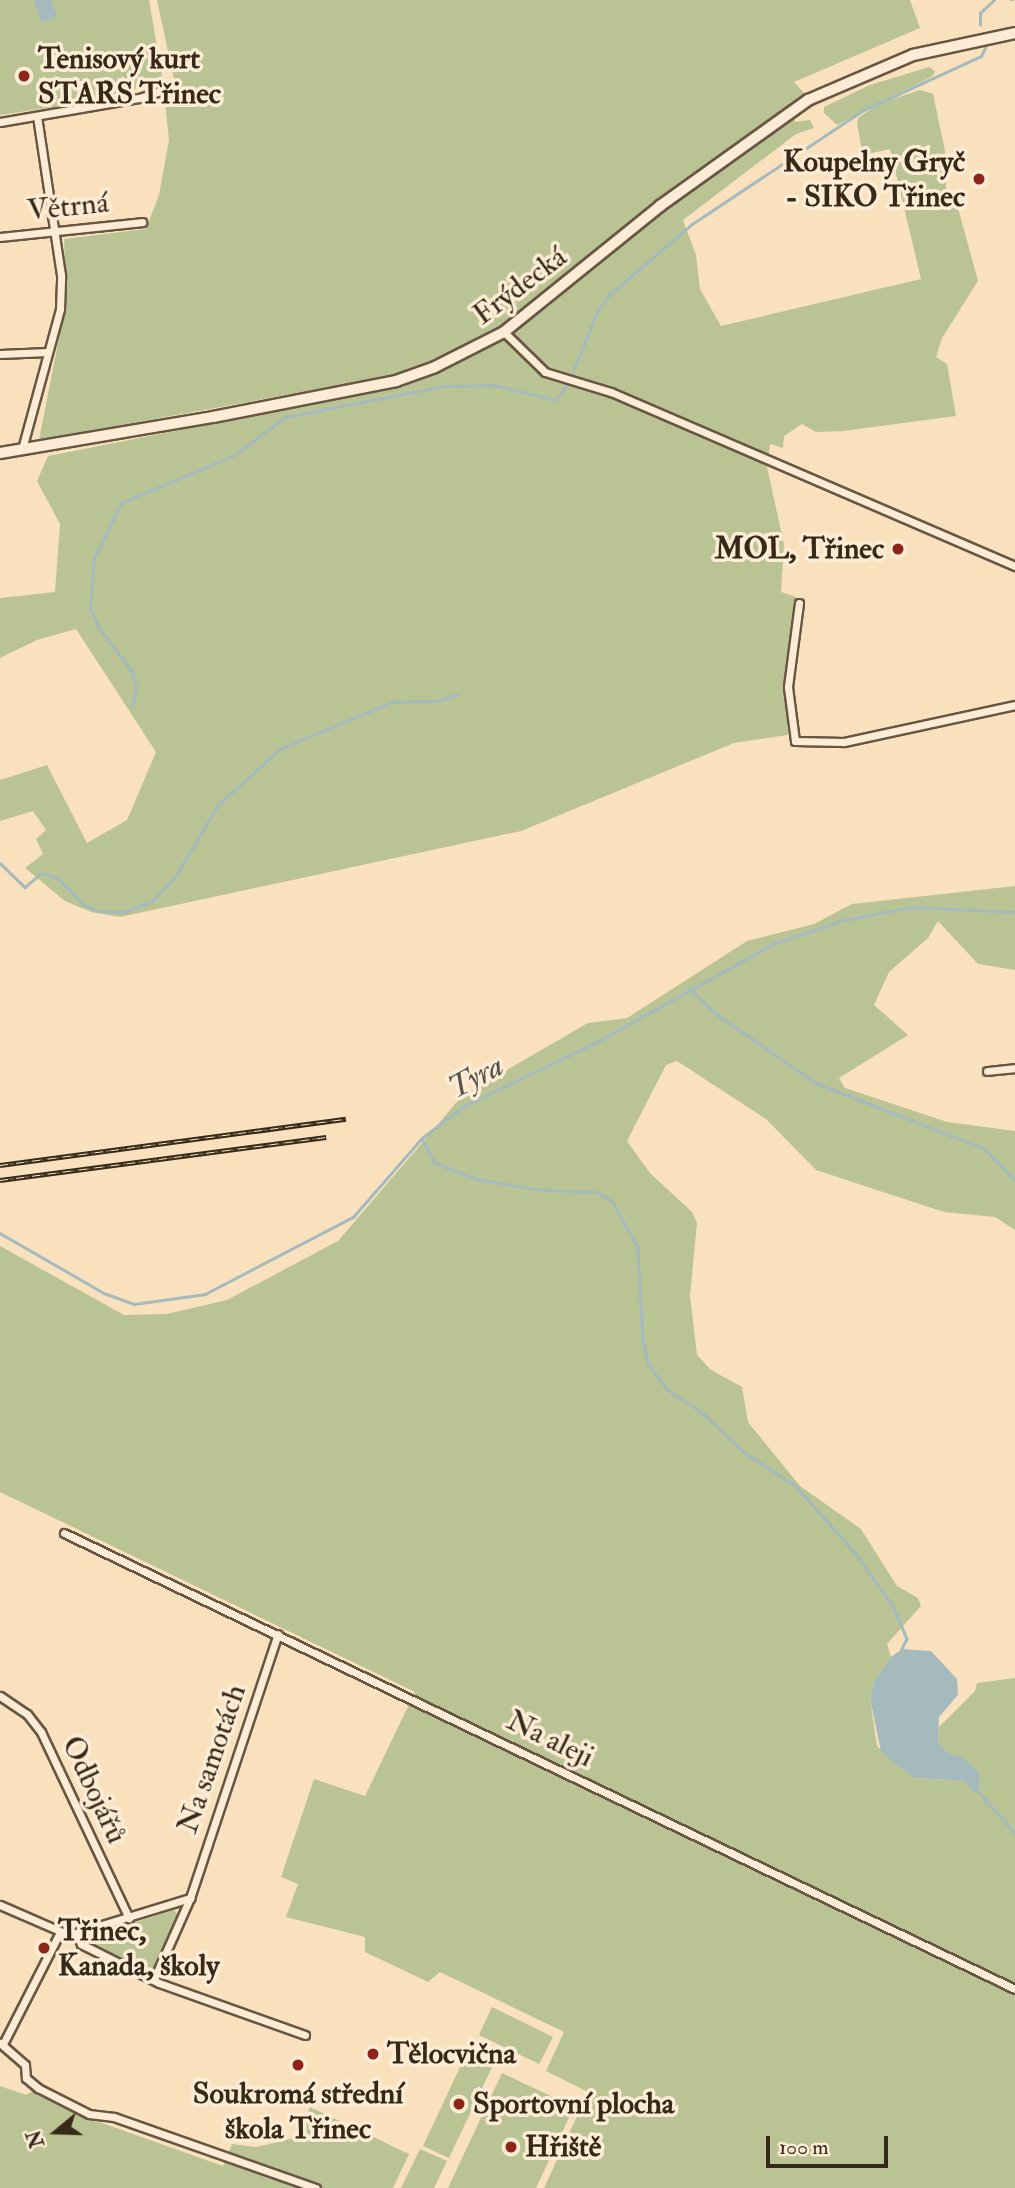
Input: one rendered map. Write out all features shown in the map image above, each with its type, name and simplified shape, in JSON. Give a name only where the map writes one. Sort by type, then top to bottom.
[{"type":"main road","name":"Frýdecká","points":[[0,453],[397,381],[445,363],[504,332],[660,206],[808,100],[913,55],[1015,33]]},
{"type":"street","points":[[0,122],[37,117],[169,88]]},
{"type":"street","points":[[22,449],[60,309],[54,234],[37,117]]},
{"type":"street","name":"Větrná","points":[[0,237],[54,234],[142,222]]},
{"type":"street","points":[[504,332],[545,372],[611,392],[1015,566]]},
{"type":"street","points":[[0,354],[48,352]]},
{"type":"street","points":[[799,603],[788,687],[795,741],[844,742],[1015,705]]},
{"type":"street","points":[[986,1071],[1015,1068]]},
{"type":"street","name":"Na aleji","points":[[64,1533],[1015,1989]]},
{"type":"street","name":"Na samotách","points":[[153,1979],[190,1898],[278,1634]]},
{"type":"street","name":"Odbojářů","points":[[0,1696],[27,1714],[41,1732],[129,1918]]},
{"type":"street","points":[[0,1905],[59,1934],[77,1935],[190,1898]]},
{"type":"street","points":[[59,1934],[1,2043],[25,2065],[26,2078],[38,2088],[89,2114],[114,2117],[316,2188]]},
{"type":"street","points":[[77,1935],[81,1944],[153,1979],[305,2035]]},
{"type":"green space","points":[[0,0],[149,0],[163,82],[74,104],[0,115]]},
{"type":"green space","points":[[157,0],[910,0],[920,28],[794,82],[805,94],[656,202],[501,327],[471,344],[395,375],[39,440],[66,302],[64,239],[146,229],[159,195],[169,140],[164,93],[174,79]]},
{"type":"green space","points":[[929,67],[935,71],[933,76],[837,125],[824,113],[824,107],[870,85]]},
{"type":"green space","points":[[920,90],[933,94],[945,151],[946,188],[956,201],[978,281],[942,338],[936,357],[947,364],[956,416],[843,431],[816,432],[802,424],[784,436],[783,448],[770,444],[767,467],[784,544],[781,592],[796,597],[786,679],[788,735],[734,743],[521,831],[120,917],[91,912],[65,901],[25,868],[43,854],[36,839],[46,830],[33,811],[0,821],[0,780],[47,765],[87,843],[127,820],[156,752],[76,629],[37,640],[0,658],[0,598],[55,592],[60,524],[37,481],[48,456],[398,387],[438,373],[508,337],[664,211],[794,116],[795,122],[810,120],[814,128],[796,134],[683,220],[696,255],[700,289],[721,326],[921,279],[890,149],[863,155],[857,124],[858,118],[878,104]]},
{"type":"green space","points":[[1015,886],[1015,970],[978,964],[938,921],[928,938],[889,972],[874,1005],[908,1035],[839,1078],[845,1088],[947,1122],[1015,1131],[1015,1230],[995,1217],[944,1212],[816,1170],[766,1119],[677,1061],[666,1065],[627,1141],[650,1173],[692,1212],[697,1223],[690,1296],[697,1355],[711,1370],[742,1387],[748,1422],[800,1486],[861,1529],[897,1586],[918,1598],[921,1606],[887,1644],[891,1657],[874,1682],[870,1699],[877,1746],[914,1778],[965,1781],[972,1792],[948,1753],[938,1741],[939,1727],[975,1691],[977,1683],[1015,1678],[1015,2188],[544,2188],[588,2092],[546,2071],[564,2032],[440,1972],[428,1982],[365,1952],[365,1937],[286,1917],[298,1884],[281,1877],[314,1779],[365,1796],[415,1692],[0,1492],[0,1246],[124,1315],[167,1314],[227,1300],[338,1241],[462,1096],[588,1023],[627,1018],[747,941],[814,924],[852,904]]},
{"type":"green space","points":[[174,1910],[180,1917],[160,1963],[148,1972],[92,1944],[93,1936]]},
{"type":"green space","name":"Hřiště","points":[[492,2007],[553,2037],[539,2064],[479,2035]]},
{"type":"green space","name":"Sportovní plocha","points":[[468,2050],[494,2063],[449,2158],[423,2146]]},
{"type":"green space","name":"Hřiště","points":[[502,2073],[574,2107],[536,2188],[448,2188]]},
{"type":"green space","points":[[0,2086],[26,2095],[33,2091],[88,2118],[223,2166],[232,2144],[257,2147],[299,2137],[310,2107],[409,2154],[393,2188],[0,2188]]},
{"type":"green space","points":[[420,2149],[447,2161],[434,2188],[401,2188]]},
{"type":"shaded area","points":[[34,0],[51,0],[57,17],[41,22]]},
{"type":"shaded area","points":[[902,1649],[931,1651],[957,1679],[958,1695],[939,1717],[938,1741],[948,1753],[962,1757],[979,1772],[979,1792],[973,1792],[965,1781],[914,1778],[881,1752],[870,1699],[874,1682],[891,1657]]},
{"type":"waterway","points":[[980,25],[980,13],[994,0]]},
{"type":"waterway","points":[[132,706],[136,689],[132,672],[98,627],[90,607],[94,558],[121,503],[235,455],[285,417],[444,386],[495,385],[555,400],[568,384],[597,312],[609,295],[692,224],[862,111],[981,56],[985,48]]},
{"type":"waterway","points":[[0,863],[25,887],[41,873],[58,878],[84,905],[99,911],[123,912],[151,902],[175,877],[218,805],[280,749],[392,702],[437,701],[457,695]]},
{"type":"waterway","name":"Tyra","points":[[0,1233],[104,1293],[134,1304],[205,1294],[353,1217],[422,1138],[464,1106],[599,1041],[773,944],[844,920],[912,907],[1015,912]]},
{"type":"waterway","points":[[689,988],[719,1016],[816,1083],[985,1149],[1015,1180]]},
{"type":"waterway","points":[[422,1138],[435,1163],[477,1179],[543,1190],[597,1192],[612,1201],[638,1248],[643,1340],[649,1365],[667,1389],[703,1413],[745,1453],[796,1486],[857,1555],[893,1606],[907,1639],[902,1649]]},
{"type":"waterway","points":[[979,1792],[1015,1833]]},
{"type":"railway","points":[[0,1165],[346,1119]]},
{"type":"railway","points":[[0,1180],[326,1137]]},
{"type":"place","name":"Tenisový kurt STARS Třinec","points":[[24,76]]},
{"type":"place","name":"Koupelny Gryč - SIKO Třinec","points":[[979,179]]},
{"type":"place","name":"MOL, Třinec","points":[[898,549]]},
{"type":"place","name":"Třinec, Kanada, školy","points":[[44,1948]]},
{"type":"place","name":"Tělocvična","points":[[373,2054]]},
{"type":"place","name":"Soukromá střední škola Třinec","points":[[298,2065]]},
{"type":"place","name":"Sportovní plocha","points":[[459,2104]]},
{"type":"place","name":"Hřiště","points":[[511,2147]]}]
